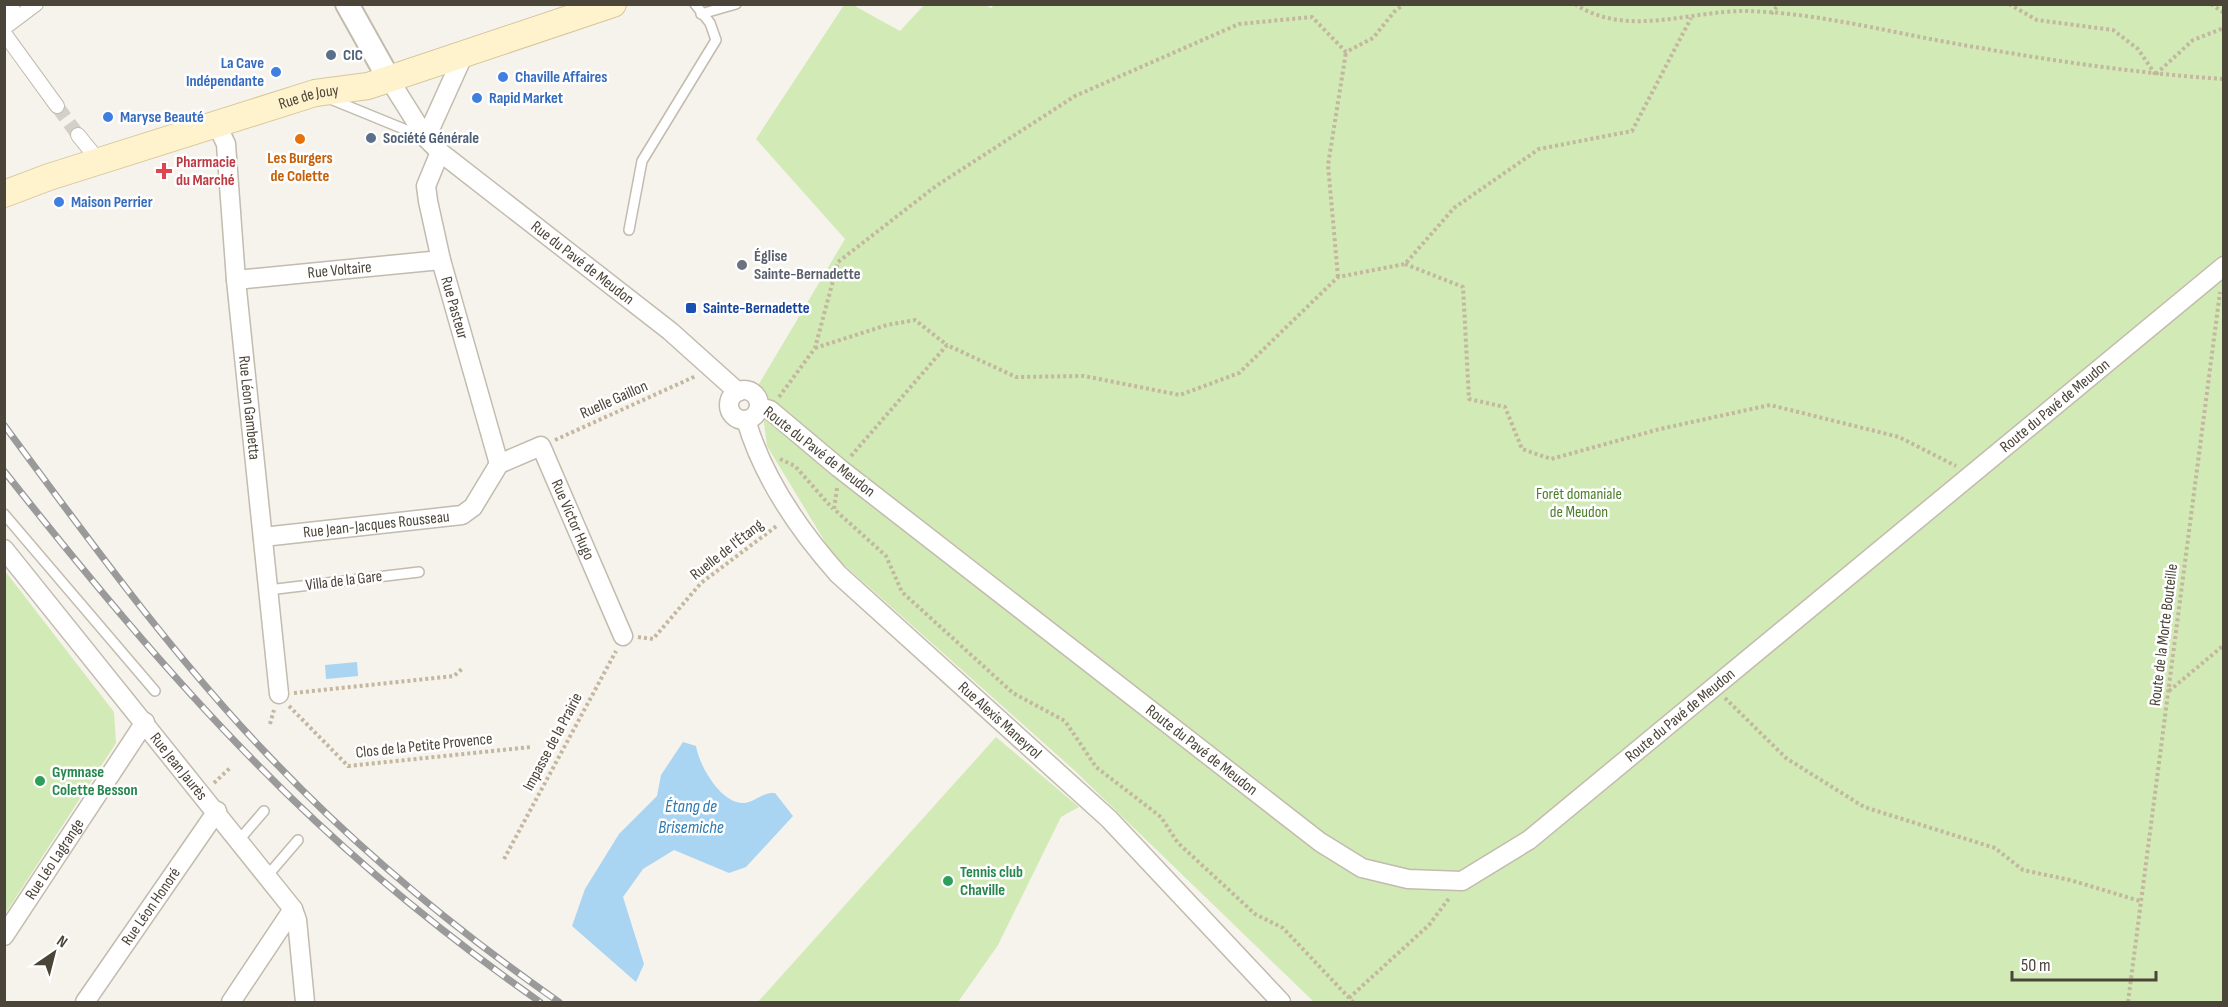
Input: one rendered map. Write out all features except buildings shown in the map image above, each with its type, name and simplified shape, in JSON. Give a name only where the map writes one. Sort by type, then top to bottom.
[{"type":"main road","name":"Rue de Jouy","points":[[4,194],[216,123],[315,93],[368,86],[613,4]]},
{"type":"street","points":[[4,21],[13,4]]},
{"type":"street","points":[[4,28],[36,4]]},
{"type":"street","points":[[347,4],[388,79]]},
{"type":"street","points":[[4,33],[57,106]]},
{"type":"street","points":[[426,138],[465,54]]},
{"type":"street","name":"Rue du Pavé de Meudon","points":[[388,79],[426,138],[440,152],[670,331],[738,392]]},
{"type":"street","name":"Rue Léon Gambetta","points":[[216,123],[226,144],[236,280],[279,694]]},
{"type":"street","points":[[78,135],[99,161]]},
{"type":"street","name":"Rue Pasteur","points":[[440,152],[426,186],[441,260],[499,464]]},
{"type":"street","name":"Rue Voltaire","points":[[236,280],[441,260]]},
{"type":"street","name":"Route du Pavé de Meudon","points":[[764,408],[1320,842],[1362,868],[1408,879],[1462,881],[1529,840],[2223,266]]},
{"type":"street","points":[[738,392],[751,392],[764,408],[746,420],[736,417],[730,408],[731,398],[738,392]]},
{"type":"street","name":"Rue Alexis Maneyrol","points":[[746,420],[753,446],[791,515],[811,543],[838,574],[1109,819],[1281,1002]]},
{"type":"street","points":[[499,464],[541,446]]},
{"type":"street","name":"Rue Victor Hugo","points":[[541,446],[623,636]]},
{"type":"street","name":"Rue Jean-Jacques Rousseau","points":[[263,537],[462,515],[472,507],[499,464]]},
{"type":"street","name":"Rue Jean Jaurès","points":[[4,549],[217,811],[293,909],[297,920],[305,1002]]},
{"type":"street","name":"Rue Léo Lagrange","points":[[4,936],[145,722]]},
{"type":"street","name":"Rue Léon Honoré","points":[[85,1002],[217,811]]},
{"type":"street","points":[[231,1002],[293,909]]},
{"type":"lane","points":[[629,230],[642,161],[716,40],[710,23],[695,4]]},
{"type":"lane","points":[[701,14],[736,4]]},
{"type":"lane","points":[[315,93],[426,138]]},
{"type":"lane","points":[[4,514],[154,691]]},
{"type":"lane","name":"Villa de la Gare","points":[[268,590],[419,572]]},
{"type":"lane","points":[[239,840],[264,811]]},
{"type":"lane","points":[[268,875],[298,840]]},
{"type":"path","points":[[1346,52],[1373,38],[1394,12],[1404,4]]},
{"type":"path","points":[[1575,4],[1598,15],[1634,22],[1743,11],[1771,14],[1847,24],[1995,51],[2155,74],[2223,79]]},
{"type":"path","points":[[1771,14],[1779,4]]},
{"type":"path","points":[[2009,4],[2037,20],[2113,30],[2138,49],[2155,74]]},
{"type":"path","points":[[2211,4],[2223,13]]},
{"type":"path","points":[[764,408],[815,348],[838,262],[936,186],[1075,96],[1239,24],[1312,17],[1346,52]]},
{"type":"path","points":[[1405,264],[1454,208],[1539,149],[1632,131],[1691,18]]},
{"type":"path","points":[[2155,74],[2193,40],[2223,28]]},
{"type":"path","points":[[1338,277],[1328,165],[1346,52]]},
{"type":"path","points":[[815,348],[887,325],[915,320],[946,345],[1016,377],[1084,376],[1180,395],[1239,373],[1338,277],[1405,264],[1463,287],[1469,399],[1505,407],[1522,449],[1551,459],[1660,429],[1770,405],[1899,437],[1972,474]]},
{"type":"path","name":"Route de la Morte Bouteille","points":[[2128,1002],[2221,287]]},
{"type":"path","points":[[834,509],[839,468],[946,345]]},
{"type":"path","name":"Ruelle Gaillon","points":[[541,446],[697,376]]},
{"type":"path","points":[[753,446],[795,466],[834,509],[886,556],[902,592],[1013,693],[1065,721],[1096,767],[1161,817],[1178,843],[1255,914],[1283,928],[1353,1002]]},
{"type":"path","name":"Ruelle de l'Étang","points":[[623,636],[653,639],[701,583],[791,515]]},
{"type":"path","name":"Impasse de la Prairie","points":[[504,859],[623,636]]},
{"type":"path","points":[[2169,692],[2223,645]]},
{"type":"path","points":[[279,694],[454,676],[463,668]]},
{"type":"path","points":[[1714,687],[1786,758],[1864,807],[1995,848],[2023,870],[2140,902]]},
{"type":"path","name":"Clos de la Petite Provence","points":[[279,694],[300,719],[348,766],[531,747]]},
{"type":"path","points":[[202,794],[231,767]]},
{"type":"path","points":[[1349,998],[1430,925],[1462,881]]},
{"type":"green space","name":"Forêt domaniale de Meudon","points":[[925,4],[985,5],[991,8],[996,4],[2223,5],[2223,1002],[1314,1002],[1074,770],[833,555],[767,446],[759,384],[845,239],[756,139],[844,5],[853,5],[900,31]]},
{"type":"green space","points":[[5,571],[114,712],[116,743],[5,914]]},
{"type":"green space","name":"Tennis club Chaville","points":[[996,737],[1079,807],[1061,817],[998,945],[958,1002],[758,1002]]},
{"type":"water","points":[[357,662],[358,676],[326,679],[325,665]]},
{"type":"water","name":"Étang de Brisemiche","points":[[683,742],[696,746],[706,773],[728,798],[745,803],[775,793],[793,816],[746,867],[729,873],[674,850],[643,869],[623,897],[644,964],[636,982],[572,926],[585,889],[619,834],[657,796],[661,775]]},
{"type":"tunnel","points":[[57,106],[78,135]]},
{"type":"railway","points":[[4,425],[162,634],[265,752],[333,820],[406,885],[481,945],[559,1002]]},
{"type":"railway","points":[[4,471],[95,584],[158,657],[289,796],[357,859],[429,919],[540,1002]]},
{"type":"place","name":"CIC","points":[[331,55]]},
{"type":"place","name":"La Cave Indépendante","points":[[276,72]]},
{"type":"place","name":"Chaville Affaires","points":[[503,77]]},
{"type":"place","name":"Rapid Market","points":[[477,98]]},
{"type":"place","name":"Maryse Beauté","points":[[108,117]]},
{"type":"place","name":"Société Générale","points":[[371,138]]},
{"type":"place","name":"Les Burgers de Colette","points":[[300,139]]},
{"type":"place","name":"Pharmacie du Marché","points":[[164,171]]},
{"type":"place","name":"Maison Perrier","points":[[59,202]]},
{"type":"place","name":"Église Sainte-Bernadette","points":[[742,265]]},
{"type":"place","name":"Sainte-Bernadette","points":[[691,308]]},
{"type":"place","name":"Gymnase Colette Besson","points":[[40,781]]},
{"type":"place","name":"Tennis club Chaville","points":[[948,881]]}]
